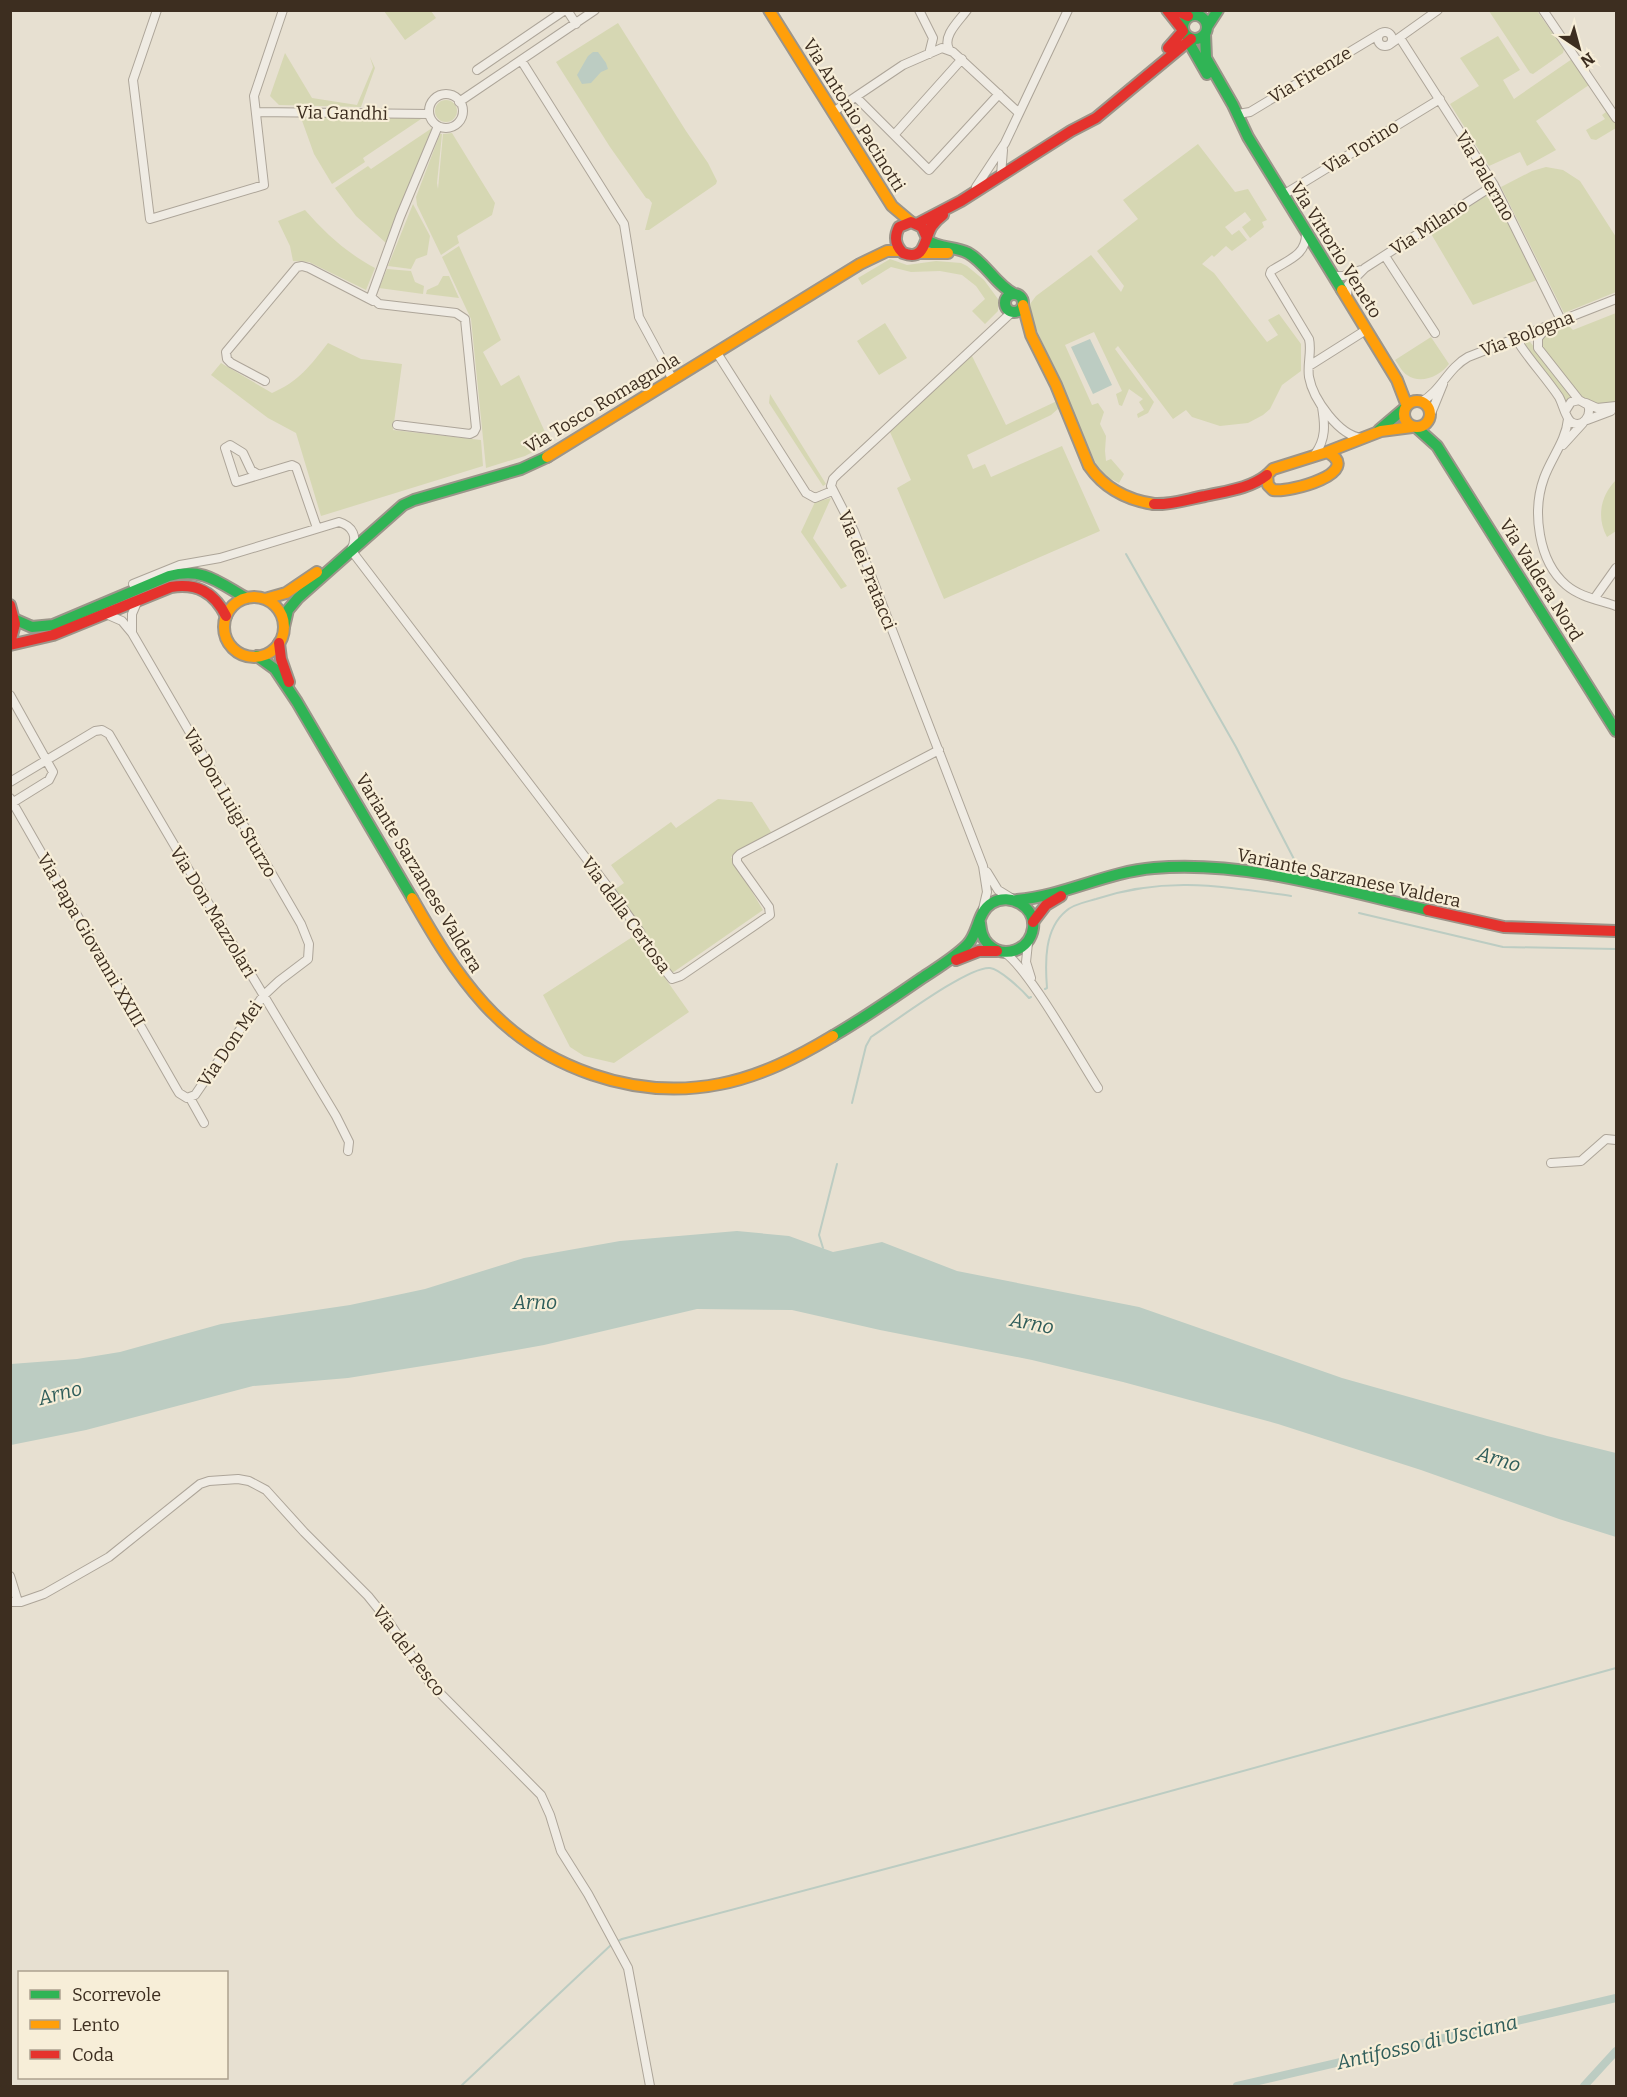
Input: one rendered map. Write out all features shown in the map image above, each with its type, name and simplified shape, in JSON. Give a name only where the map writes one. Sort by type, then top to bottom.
[{"type":"main road","name":"Via Antonio Pacinotti","points":[[769,10],[892,206],[897,218],[897,230]]},
{"type":"main road","name":"Via Vittorio Veneto","points":[[1167,10],[1187,34],[1203,68],[1237,124],[1248,137]]},
{"type":"main road","points":[[1175,10],[1195,14],[1205,19],[1206,30]]},
{"type":"main road","points":[[1195,14],[1182,23],[1187,34],[1199,39],[1218,10]]},
{"type":"main road","name":"Via Vittorio Veneto","points":[[1206,30],[1206,58],[1238,114],[1248,137],[1397,380],[1407,406]]},
{"type":"main road","points":[[975,259],[943,253],[907,255],[899,251],[894,242],[897,230],[903,224],[914,223],[961,201],[1073,130],[1187,34]]},
{"type":"main road","points":[[918,253],[925,246],[934,223],[961,201]]},
{"type":"main road","name":"Via Antonio Pacinotti","points":[[892,206],[914,223]]},
{"type":"main road","points":[[914,223],[924,229],[927,239],[935,245],[964,251],[975,259],[996,282],[1021,297],[1031,333],[1063,400],[1089,466],[1107,487],[1129,498],[1162,504],[1243,488],[1262,487],[1284,493],[1334,473],[1343,457],[1366,437],[1412,402],[1420,402]]},
{"type":"main road","name":"Via Tosco Romagnola","points":[[860,264],[897,230]]},
{"type":"main road","name":"Via Tosco Romagnola","points":[[284,627],[290,607],[347,557],[351,550],[391,514],[409,502],[521,469],[543,460],[860,264],[887,251],[899,251]]},
{"type":"main road","points":[[996,282],[1009,309],[1021,318],[1031,333]]},
{"type":"main road","points":[[1009,309],[1008,297],[1014,294]]},
{"type":"main road","points":[[1009,309],[1019,311],[1023,305]]},
{"type":"main road","name":"Via Vittorio Veneto","points":[[1397,380],[1420,402]]},
{"type":"main road","name":"Via Valdera Nord","points":[[1420,402],[1429,408],[1437,446]]},
{"type":"main road","points":[[1407,406],[1404,417],[1415,427]]},
{"type":"main road","points":[[1243,488],[1260,481],[1273,469],[1327,452],[1387,429],[1425,425],[1430,418]]},
{"type":"main road","name":"Via Valdera Nord","points":[[1415,427],[1437,446],[1617,731]]},
{"type":"main road","points":[[1327,452],[1334,456],[1337,467]]},
{"type":"main road","points":[[1268,475],[1267,484],[1272,491]]},
{"type":"main road","points":[[16,620],[32,627],[53,625],[169,576],[183,573],[201,573],[213,577],[246,598],[274,598],[289,592],[351,550]]},
{"type":"main road","points":[[10,644],[54,635],[171,587],[193,585],[204,589],[216,598],[226,616]]},
{"type":"main road","points":[[246,598],[234,604],[226,616],[224,631],[230,645],[242,654],[257,656],[269,652],[279,644]]},
{"type":"main road","points":[[265,599],[279,610],[284,627],[279,644],[284,668],[297,702]]},
{"type":"main road","points":[[10,605],[16,620],[16,630],[10,644]]},
{"type":"main road","points":[[257,656],[274,669],[297,702]]},
{"type":"main road","name":"Variante Sarzanese Valdera","points":[[297,702],[421,914],[460,976],[488,1009],[514,1033],[542,1052],[572,1067],[611,1080],[655,1087],[703,1086],[739,1080],[782,1064],[813,1048],[926,976],[968,944],[981,919]]},
{"type":"main road","name":"Variante Sarzanese Valdera","points":[[1015,900],[1038,898],[1114,874],[1143,869],[1177,866],[1214,867],[1270,875],[1485,924],[1526,929],[1617,931]]},
{"type":"main road","name":"Variante Sarzanese Valdera","points":[[1034,922],[1049,903],[1078,886]]},
{"type":"main road","points":[[1002,899],[1015,900],[1029,910],[1034,922],[1033,930],[1029,941],[1018,950],[1000,952],[990,947],[984,940],[981,919],[992,903],[1002,899]]},
{"type":"main road","name":"Variante Sarzanese Valdera","points":[[1579,929],[1617,922]]},
{"type":"main road","name":"Variante Sarzanese Valdera","points":[[926,976],[972,953],[984,950],[1000,952]]},
{"type":"street","points":[[157,10],[133,85],[150,219],[264,185],[256,112],[256,89],[283,10]]},
{"type":"street","points":[[477,70],[566,10],[576,24]]},
{"type":"street","points":[[459,102],[595,10]]},
{"type":"street","points":[[919,10],[933,38],[940,42],[947,39]]},
{"type":"street","points":[[967,10],[946,44],[1020,113]]},
{"type":"street","points":[[971,195],[1005,143],[1068,10]]},
{"type":"street","points":[[1400,38],[1386,34],[1378,36],[1382,45],[1389,45],[1400,38],[1438,10]]},
{"type":"street","points":[[1543,10],[1617,118]]},
{"type":"street","points":[[1386,34],[1392,39],[1389,45]]},
{"type":"street","name":"Via Firenze","points":[[1238,114],[1250,112],[1386,34]]},
{"type":"street","points":[[929,54],[933,38]]},
{"type":"street","name":"Via Palermo","points":[[1400,38],[1494,185],[1561,320]]},
{"type":"street","points":[[834,112],[903,65],[942,48],[949,49]]},
{"type":"street","points":[[894,135],[962,59]]},
{"type":"street","points":[[521,60],[620,215],[628,238],[639,316],[673,380]]},
{"type":"street","points":[[857,98],[929,170],[999,94]]},
{"type":"street","points":[[438,96],[451,96],[459,102],[462,114],[457,124],[449,128],[438,126],[433,122],[429,114],[431,103],[438,96]]},
{"type":"street","name":"Via Torino","points":[[1283,195],[1440,99]]},
{"type":"street","name":"Via Gandhi","points":[[256,112],[429,114]]},
{"type":"street","points":[[373,301],[372,290],[438,126]]},
{"type":"street","points":[[997,177],[1005,143]]},
{"type":"street","points":[[1003,154],[1008,164],[1021,162]]},
{"type":"street","points":[[994,161],[997,177]]},
{"type":"street","name":"Via Milano","points":[[1333,276],[1343,276],[1365,268],[1494,185]]},
{"type":"street","points":[[1306,234],[1306,243],[1302,252],[1276,267],[1271,271],[1271,275],[1310,341],[1310,382],[1322,405],[1345,432],[1356,437],[1366,437]]},
{"type":"street","points":[[1385,256],[1435,333]]},
{"type":"street","points":[[265,381],[231,363],[226,355],[228,349],[297,267],[304,266],[383,304],[456,313],[467,323],[475,431],[470,434],[397,425]]},
{"type":"street","name":"Via Milano","points":[[1348,301],[1346,292],[1348,285],[1365,268]]},
{"type":"street","name":"Via Bologna","points":[[1420,402],[1432,394],[1464,359],[1617,298]]},
{"type":"street","name":"Via dei Pratacci","points":[[1009,309],[993,328],[836,476],[832,483],[832,491],[854,531],[983,866],[998,890],[1015,900]]},
{"type":"street","points":[[1540,351],[1537,345],[1538,338],[1549,325]]},
{"type":"street","points":[[1309,366],[1366,330]]},
{"type":"street","points":[[1553,458],[1585,421],[1590,410],[1533,340],[1522,335],[1519,343],[1559,397],[1567,415],[1574,423],[1585,421],[1617,408]]},
{"type":"street","points":[[1502,343],[1524,351]]},
{"type":"street","points":[[717,354],[806,493],[815,498],[832,491]]},
{"type":"street","name":"Via Bologna","points":[[1430,418],[1445,380]]},
{"type":"street","points":[[1617,408],[1597,408],[1582,401],[1571,402],[1565,435],[1543,482],[1538,501],[1538,523],[1543,543],[1551,564],[1562,580],[1576,592],[1617,606]]},
{"type":"street","points":[[1315,454],[1325,430],[1322,405]]},
{"type":"street","points":[[259,475],[251,470],[243,453],[230,445],[225,448],[236,482],[292,465],[296,467],[317,528]]},
{"type":"street","points":[[133,585],[180,565],[220,558],[339,522],[348,525],[353,531],[351,550]]},
{"type":"street","name":"Via della Certosa","points":[[351,550],[608,887],[640,932],[646,947],[672,979],[681,976],[770,915],[769,907],[737,862],[740,854],[939,750]]},
{"type":"street","points":[[1594,599],[1617,568]]},
{"type":"street","points":[[132,633],[132,614],[138,600]]},
{"type":"street","name":"Via Don Luigi Sturzo","points":[[105,614],[117,618],[132,633],[307,937],[310,951],[308,960],[293,970]]},
{"type":"street","points":[[11,695],[53,770],[51,778],[11,800]]},
{"type":"street","name":"Via Don Mazzolari","points":[[10,782],[95,731],[102,730],[109,734],[346,1133],[349,1142],[348,1151]]},
{"type":"street","name":"Via Papa Giovanni XXIII","points":[[11,800],[170,1077]]},
{"type":"street","name":"Via dei Pratacci","points":[[981,919],[987,897],[983,866]]},
{"type":"street","points":[[1029,941],[1026,962],[1035,988]]},
{"type":"street","points":[[1000,952],[1011,957],[1035,988],[1098,1088]]},
{"type":"street","name":"Via Don Mei","points":[[170,1077],[179,1093],[190,1098],[200,1088],[263,996],[293,970]]},
{"type":"street","points":[[190,1098],[204,1123]]},
{"type":"street","points":[[1551,1163],[1581,1161],[1606,1139],[1617,1140]]},
{"type":"street","name":"Via del Pesco","points":[[14,1602],[44,1594],[109,1557],[200,1484],[209,1481],[238,1479],[266,1490],[368,1596],[389,1622],[429,1682],[541,1795],[561,1851],[588,1894],[623,1958],[632,1982],[650,2086]]},
{"type":"street","points":[[10,1576],[14,1602]]},
{"type":"green space","points":[[384,11],[431,11],[436,18],[405,40]]},
{"type":"green space","points":[[1489,11],[1537,11],[1564,49],[1563,53],[1533,74],[1530,73]]},
{"type":"green space","points":[[618,23],[708,163],[717,181],[716,184],[649,230],[645,230],[652,203],[646,198],[610,147],[556,62]]},
{"type":"green space","points":[[1498,36],[1520,70],[1503,80],[1514,99],[1572,59],[1589,85],[1536,121],[1556,150],[1527,166],[1520,152],[1489,166],[1450,104],[1479,86],[1460,58]]},
{"type":"green space","points":[[285,53],[312,98],[357,105],[373,67],[370,57],[375,68],[361,107],[279,105],[270,96]]},
{"type":"green space","points":[[446,100],[454,103],[457,111],[454,119],[446,122],[438,119],[435,111],[438,103]]},
{"type":"green space","points":[[1601,100],[1616,123],[1616,128],[1596,140],[1591,139],[1586,130],[1605,119],[1602,115],[1606,112],[1599,102]]},
{"type":"green space","points":[[300,115],[424,117],[363,158],[365,162],[332,184],[314,154]]},
{"type":"green space","points":[[432,128],[386,243],[356,216],[335,188],[368,166],[371,169]]},
{"type":"green space","points":[[452,133],[495,203],[492,215],[457,236],[459,243],[441,255],[417,205],[416,197],[440,134],[442,134],[438,189],[443,134]]},
{"type":"green space","points":[[1198,144],[1235,192],[1248,189],[1267,220],[1262,222],[1264,227],[1250,238],[1242,227],[1251,220],[1245,212],[1225,227],[1232,235],[1239,230],[1247,240],[1232,251],[1226,246],[1202,264],[1214,273],[1267,342],[1278,335],[1268,320],[1279,314],[1301,344],[1301,371],[1282,385],[1270,409],[1263,415],[1248,423],[1220,426],[1192,417],[1186,410],[1173,419],[1118,346],[1115,349],[1154,402],[1148,413],[1138,418],[1137,414],[1144,410],[1139,402],[1143,399],[1129,389],[1122,406],[1119,405],[1116,394],[1122,391],[1094,332],[1065,345],[1092,405],[1098,403],[1104,412],[1100,424],[1106,436],[1106,461],[1111,459],[1124,474],[1119,483],[1107,477],[1096,464],[1032,319],[1030,304],[1036,296],[1091,255],[1121,292],[1124,286],[1097,251],[1138,219],[1123,200]]},
{"type":"green space","points":[[1546,167],[1563,170],[1580,181],[1616,237],[1616,292],[1564,313],[1501,187],[1532,171]]},
{"type":"green space","points":[[1492,192],[1537,280],[1473,305],[1430,232]]},
{"type":"green space","points":[[413,204],[430,236],[427,255],[416,259],[411,269],[388,266]]},
{"type":"green space","points":[[305,210],[337,242],[375,268],[366,290],[309,262],[293,261],[290,246],[278,221]]},
{"type":"green space","points":[[459,246],[501,340],[483,352],[501,386],[519,375],[550,443],[525,456],[486,468],[471,319],[442,257]]},
{"type":"green space","points":[[890,259],[907,265],[936,261],[961,263],[984,280],[998,299],[998,311],[985,324],[972,311],[985,299],[976,286],[962,275],[940,271],[911,272],[891,267],[862,285],[858,278]]},
{"type":"green space","points":[[387,269],[411,271],[415,282],[424,286],[423,294],[379,288]]},
{"type":"green space","points":[[443,276],[449,276],[459,298],[426,294],[427,290],[438,285]]},
{"type":"green space","points":[[1616,313],[1616,403],[1600,405],[1579,396],[1542,348],[1540,341],[1547,331],[1566,323],[1573,330]]},
{"type":"green space","points":[[885,323],[907,358],[879,375],[857,341]]},
{"type":"green space","points":[[1431,337],[1449,364],[1430,378],[1412,378],[1395,360]]},
{"type":"green space","points":[[1527,338],[1575,399],[1566,405],[1562,395],[1523,343],[1523,340]]},
{"type":"green space","points":[[328,343],[361,359],[402,364],[393,430],[481,440],[483,466],[321,516],[296,433],[268,418],[211,375],[221,363],[272,393],[297,378]]},
{"type":"green space","points":[[971,354],[1006,425],[1057,401],[1059,408],[1051,415],[967,455],[973,469],[985,464],[991,477],[1062,446],[1100,531],[944,599],[897,488],[911,480],[890,432]]},
{"type":"green space","points":[[770,394],[826,484],[823,486],[769,403]]},
{"type":"green space","points":[[1616,480],[1616,531],[1607,537],[1602,522],[1602,507],[1607,492]]},
{"type":"green space","points":[[831,498],[813,538],[847,586],[841,589],[801,532],[815,502]]},
{"type":"green space","points":[[718,799],[752,802],[771,832],[731,857],[763,910],[665,978],[689,1012],[614,1063],[584,1056],[570,1047],[543,995],[640,932],[614,890],[624,883],[611,865],[671,822],[676,828]]},
{"type":"water","points":[[593,52],[598,52],[608,69],[601,72],[591,83],[582,84],[577,75],[588,56]]},
{"type":"water","points":[[1090,339],[1112,385],[1093,394],[1071,347]]},
{"type":"water","name":"Arno","points":[[737,1231],[789,1236],[833,1252],[882,1242],[957,1271],[1139,1307],[1342,1378],[1547,1436],[1616,1453],[1616,1537],[1278,1424],[1032,1360],[792,1310],[697,1309],[544,1345],[460,1360],[348,1378],[253,1386],[86,1430],[11,1445],[11,1364],[77,1359],[120,1352],[221,1324],[350,1305],[425,1289],[524,1258],[620,1241]]},
{"type":"waterway","points":[[1126,554],[1236,747],[1296,863]]},
{"type":"waterway","points":[[1045,989],[1047,988],[1046,957],[1053,927],[1059,918],[1076,905],[1122,892],[1170,885],[1217,886],[1291,896]]},
{"type":"waterway","points":[[1359,913],[1503,947],[1616,949]]},
{"type":"waterway","points":[[852,1103],[866,1046],[871,1037],[948,985],[979,970],[990,968],[1005,976],[1029,998],[1031,997]]},
{"type":"waterway","points":[[823,1248],[819,1235],[837,1164]]},
{"type":"waterway","points":[[461,2086],[612,1944],[622,1939],[968,1847],[1616,1668]]},
{"type":"waterway","name":"Antifosso di Usciana","points":[[1237,2086],[1616,1998]]},
{"type":"waterway","points":[[1584,2086],[1616,2051]]},
{"type":"traffic: fast","points":[[1207,27],[1218,10]]},
{"type":"traffic: fast","points":[[1190,15],[1200,15],[1207,22],[1207,27],[1207,32],[1200,39],[1190,39],[1183,32],[1183,22],[1190,15]]},
{"type":"traffic: fast","points":[[1205,34],[1206,58],[1248,137],[1342,290]]},
{"type":"traffic: fast","points":[[1191,39],[1191,46],[1207,74]]},
{"type":"traffic: fast","points":[[927,240],[968,253],[980,262],[1001,285],[1014,294]]},
{"type":"traffic: fast","points":[[1014,294],[1020,297],[1023,303],[1020,309],[1014,312],[1008,309],[1005,303],[1008,297],[1014,294]]},
{"type":"traffic: fast","points":[[1379,430],[1406,407]]},
{"type":"traffic: fast","points":[[1417,428],[1437,446],[1616,731]]},
{"type":"traffic: fast","points":[[284,627],[288,610],[298,598],[403,505],[521,469],[547,457]]},
{"type":"traffic: fast","points":[[16,620],[32,627],[53,625],[169,576],[191,573],[210,578],[246,598]]},
{"type":"traffic: fast","points":[[257,656],[275,669],[297,702],[412,898]]},
{"type":"traffic: fast","points":[[1017,900],[1051,894],[1136,870],[1188,867],[1223,868],[1292,878],[1428,910]]},
{"type":"traffic: fast","points":[[833,1036],[957,954],[971,940],[983,912],[992,903],[1006,899],[1020,904],[1030,914],[1033,928],[1031,936],[1022,947],[1008,952],[994,949],[986,942],[980,923]]},
{"type":"traffic: slow","points":[[769,10],[892,206],[911,222]]},
{"type":"traffic: slow","points":[[547,457],[860,264],[887,251],[899,251]]},
{"type":"traffic: slow","points":[[918,253],[948,253]]},
{"type":"traffic: slow","points":[[1342,290],[1397,380],[1407,406]]},
{"type":"traffic: slow","points":[[1023,305],[1031,335],[1056,385],[1089,466],[1102,481],[1117,492],[1135,500],[1154,504]]},
{"type":"traffic: slow","points":[[1417,401],[1426,405],[1430,414],[1426,423],[1417,427],[1408,423],[1404,414],[1408,405],[1417,401]]},
{"type":"traffic: slow","points":[[1327,452],[1381,431],[1412,427]]},
{"type":"traffic: slow","points":[[1327,452],[1336,459],[1337,467],[1321,480],[1282,490],[1273,490],[1268,485],[1267,475],[1273,469],[1327,452]]},
{"type":"traffic: slow","points":[[265,599],[286,593],[317,572]]},
{"type":"traffic: slow","points":[[254,597],[271,602],[279,610],[284,627],[279,644],[271,652],[254,657],[237,652],[229,644],[224,627],[229,610],[237,602],[254,597]]},
{"type":"traffic: slow","points":[[412,898],[436,939],[473,992],[507,1027],[533,1046],[562,1062],[592,1074],[623,1083],[655,1088],[688,1088],[720,1084],[779,1065],[833,1036]]},
{"type":"traffic: jam","points":[[1167,10],[1182,29]]},
{"type":"traffic: jam","points":[[1175,10],[1188,16]]},
{"type":"traffic: jam","points":[[1168,48],[1183,31]]},
{"type":"traffic: jam","points":[[917,224],[961,201],[1071,131],[1096,118],[1191,39]]},
{"type":"traffic: jam","points":[[927,238],[922,227],[911,222],[899,227],[896,234],[898,247],[903,253],[916,254],[923,247],[925,242],[927,237],[929,231],[932,226],[943,215]]},
{"type":"traffic: jam","points":[[1154,504],[1174,503],[1238,489],[1267,475]]},
{"type":"traffic: jam","points":[[10,645],[53,635],[171,587],[189,586],[204,591],[216,601],[226,616]]},
{"type":"traffic: jam","points":[[10,605],[15,624],[10,643]]},
{"type":"traffic: jam","points":[[279,643],[281,659],[289,682]]},
{"type":"traffic: jam","points":[[1033,922],[1046,905],[1061,896]]},
{"type":"traffic: jam","points":[[1428,910],[1504,927],[1616,931]]},
{"type":"traffic: jam","points":[[956,960],[979,951],[997,951]]}]
